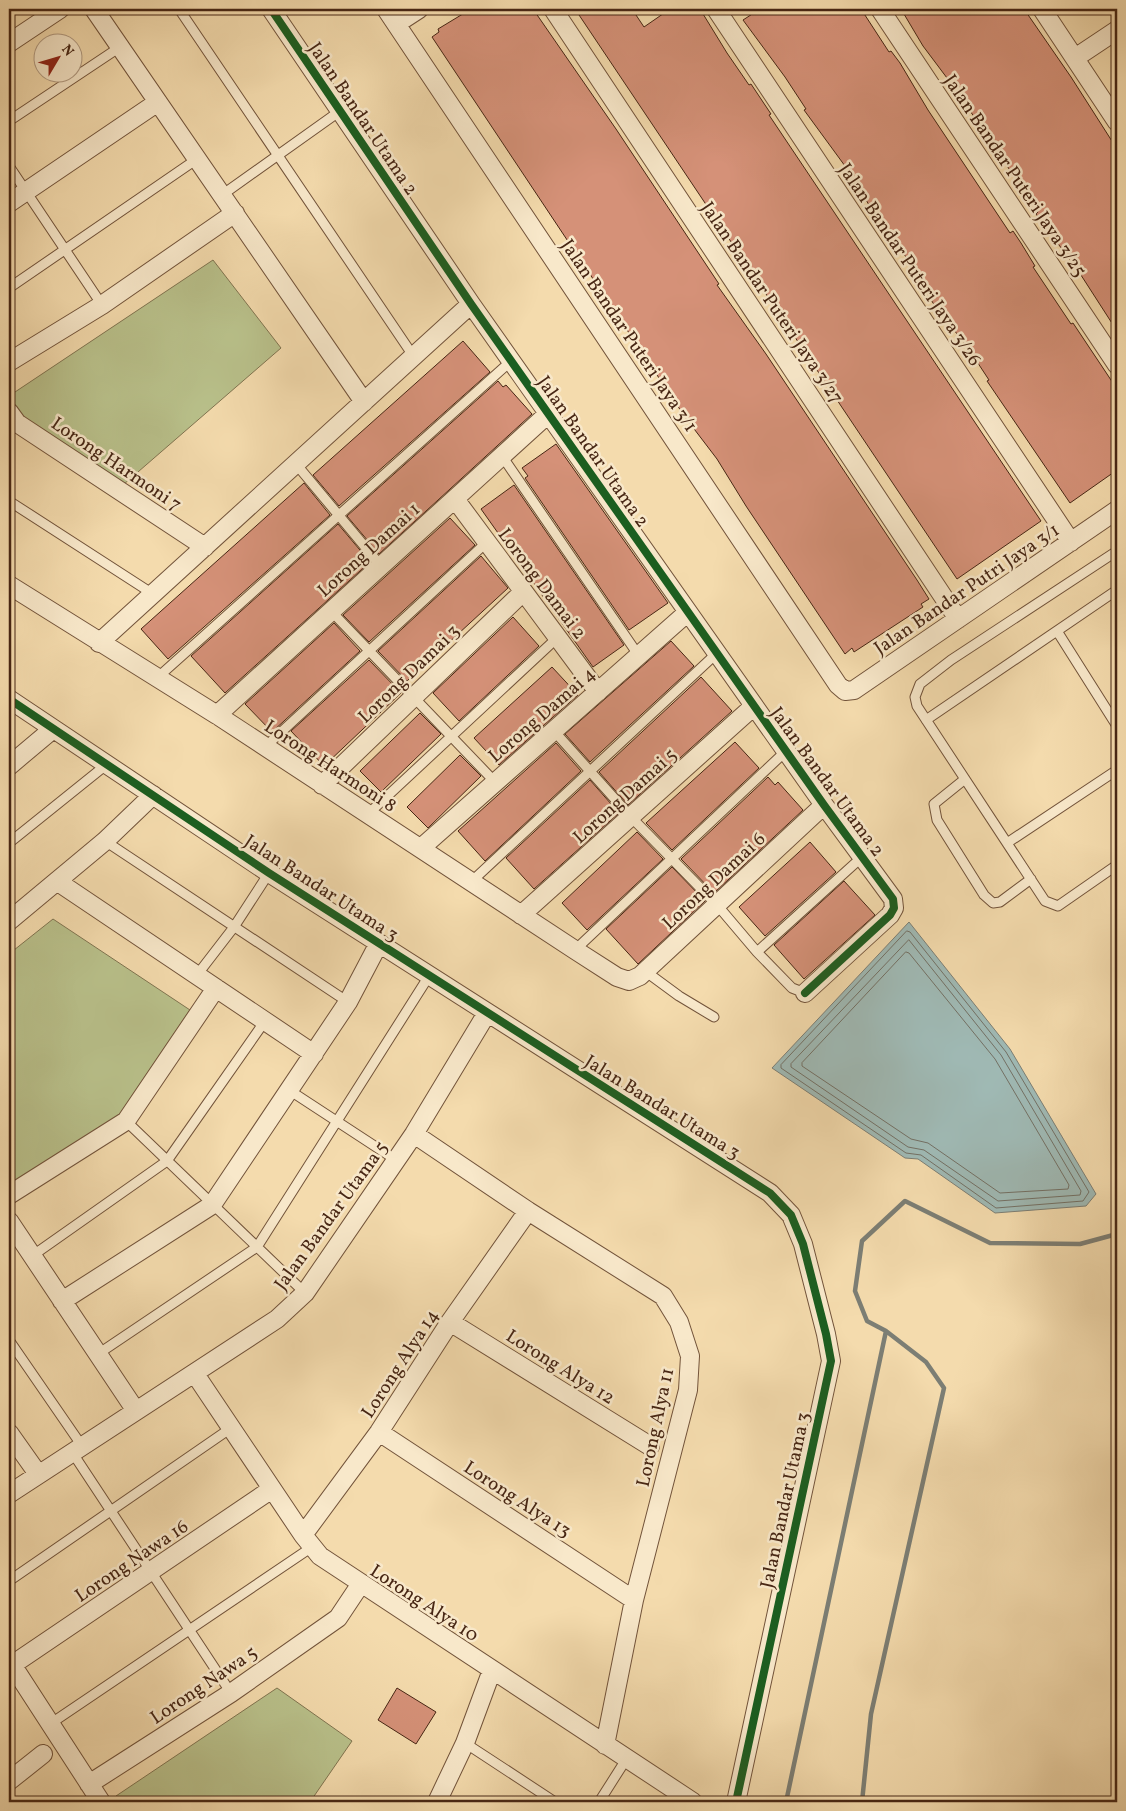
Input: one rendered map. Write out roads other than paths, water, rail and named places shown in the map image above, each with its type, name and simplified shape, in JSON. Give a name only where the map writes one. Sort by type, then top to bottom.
[{"type":"street","points":[[9,41],[60,9]]},
{"type":"street","points":[[94,9],[364,402]]},
{"type":"street","name":"Jalan Bandar Utama 2","points":[[271,9],[471,304],[786,752],[893,899],[894,908],[890,915],[805,993]]},
{"type":"street","name":"Jalan Bandar Puteri Jaya 3/1","points":[[386,9],[838,685]]},
{"type":"street","points":[[396,24],[419,9]]},
{"type":"street","name":"Jalan Bandar Puteri Jaya 3/27","points":[[553,9],[958,619]]},
{"type":"street","name":"Jalan Bandar Puteri Jaya 3/26","points":[[716,9],[1071,542]]},
{"type":"street","name":"Jalan Bandar Puteri Jaya 3/25","points":[[880,9],[1117,365]]},
{"type":"street","points":[[1042,9],[1117,122]]},
{"type":"street","points":[[1075,58],[1117,30]]},
{"type":"street","points":[[9,204],[158,102]]},
{"type":"street","points":[[9,362],[102,305],[235,214]]},
{"type":"street","points":[[100,643],[471,304]]},
{"type":"street","name":"Lorong Damai 1","points":[[217,715],[548,414]]},
{"type":"street","name":"Lorong Harmoni 7","points":[[11,421],[205,547]]},
{"type":"street","name":"Lorong Damai 2","points":[[455,499],[598,692]]},
{"type":"street","name":"Jalan Bandar Putri Jaya 3/1","points":[[838,685],[845,691],[854,690],[1117,510]]},
{"type":"street","name":"Lorong Harmoni 8","points":[[9,584],[217,715],[575,950],[617,976],[629,981]]},
{"type":"street","name":"Lorong Damai 3","points":[[322,785],[523,592]]},
{"type":"street","name":"Lorong Damai 4","points":[[421,848],[688,612]]},
{"type":"street","name":"Jalan Bandar Utama 3","points":[[9,699],[269,873],[770,1194],[791,1215],[803,1244],[831,1360],[736,1802]]},
{"type":"street","name":"Lorong Damai 5","points":[[522,915],[754,706]]},
{"type":"street","points":[[9,766],[53,729]]},
{"type":"street","points":[[9,921],[105,841],[152,795]]},
{"type":"street","name":"Lorong Damai 6","points":[[629,981],[646,971],[718,906],[824,805]]},
{"type":"street","points":[[58,882],[314,1054]]},
{"type":"street","points":[[62,1301],[212,1205],[348,1002],[379,943]]},
{"type":"street","points":[[9,1195],[126,1121],[216,988]]},
{"type":"street","name":"Jalan Bandar Utama 5","points":[[9,1494],[277,1319],[305,1293],[414,1134],[487,1013]]},
{"type":"street","name":"Lorong Alya 11","points":[[414,1134],[528,1211],[663,1296],[679,1322],[690,1356],[688,1390],[634,1600],[605,1745]]},
{"type":"street","name":"Lorong Alya 14","points":[[307,1541],[450,1322],[528,1211]]},
{"type":"street","points":[[10,1225],[136,1411]]},
{"type":"street","name":"Lorong Alya 12","points":[[450,1322],[650,1446]]},
{"type":"street","name":"Lorong Alya 10","points":[[195,1374],[307,1541],[320,1556],[360,1585],[694,1802]]},
{"type":"street","name":"Lorong Alya 13","points":[[379,1432],[634,1600]]},
{"type":"street","points":[[9,1433],[38,1474]]},
{"type":"street","name":"Lorong Nawa 16","points":[[10,1662],[150,1574],[272,1489]]},
{"type":"street","name":"Lorong Nawa 5","points":[[89,1784],[231,1693],[338,1618],[360,1585]]},
{"type":"street","points":[[10,1662],[101,1802]]},
{"type":"street","points":[[438,1802],[465,1743],[492,1670]]},
{"type":"street","points":[[9,1781],[43,1754]]},
{"type":"lane","points":[[178,9],[414,357]]},
{"type":"lane","points":[[9,121],[120,47]]},
{"type":"lane","points":[[222,195],[340,111]]},
{"type":"lane","points":[[9,288],[198,159]]},
{"type":"lane","points":[[9,166],[102,305]]},
{"type":"lane","points":[[157,678],[511,361]]},
{"type":"lane","points":[[502,456],[639,656]]},
{"type":"lane","points":[[296,464],[381,566]]},
{"type":"lane","points":[[9,501],[153,594]]},
{"type":"lane","points":[[265,748],[487,542]]},
{"type":"lane","points":[[1117,551],[951,660],[920,684],[915,697],[917,706],[1045,901],[1058,906],[1117,866]]},
{"type":"lane","points":[[926,720],[1117,590]]},
{"type":"lane","points":[[331,611],[495,782]]},
{"type":"lane","points":[[1056,631],[1117,726]]},
{"type":"lane","points":[[368,814],[558,638]]},
{"type":"lane","points":[[471,882],[716,653]]},
{"type":"lane","points":[[554,731],[631,817],[718,906],[757,952],[792,988],[805,993]]},
{"type":"lane","points":[[575,950],[786,752]]},
{"type":"lane","points":[[9,843],[106,765]]},
{"type":"lane","points":[[1007,843],[1117,770]]},
{"type":"lane","points":[[965,779],[937,800],[934,810],[937,820],[984,895],[993,903],[1000,902],[1031,879]]},
{"type":"lane","points":[[105,841],[348,1002]]},
{"type":"lane","points":[[757,952],[862,856]]},
{"type":"lane","points":[[197,976],[234,927],[269,873]]},
{"type":"lane","points":[[646,971],[679,996],[714,1017]]},
{"type":"lane","points":[[98,1354],[258,1247],[429,976]]},
{"type":"lane","points":[[32,1256],[167,1161],[265,1021]]},
{"type":"lane","points":[[289,1090],[338,1120],[396,1160]]},
{"type":"lane","points":[[126,1121],[305,1293]]},
{"type":"lane","points":[[9,1340],[77,1449],[110,1511],[150,1574],[231,1693]]},
{"type":"lane","points":[[9,1581],[231,1428]]},
{"type":"lane","points":[[50,1724],[188,1630],[307,1541]]},
{"type":"lane","points":[[465,1743],[556,1802]]},
{"type":"lane","points":[[599,1802],[627,1758]]},
{"type":"water","points":[[909,922],[1010,1049],[1096,1194],[1086,1206],[995,1213],[918,1159],[905,1158],[772,1068]]},
{"type":"waterway","points":[[862,1802],[871,1714],[944,1388],[926,1362],[886,1331],[867,1321],[855,1291],[862,1241],[905,1201],[990,1243],[1080,1244],[1117,1234]]},
{"type":"waterway","points":[[786,1802],[886,1331]]}]
